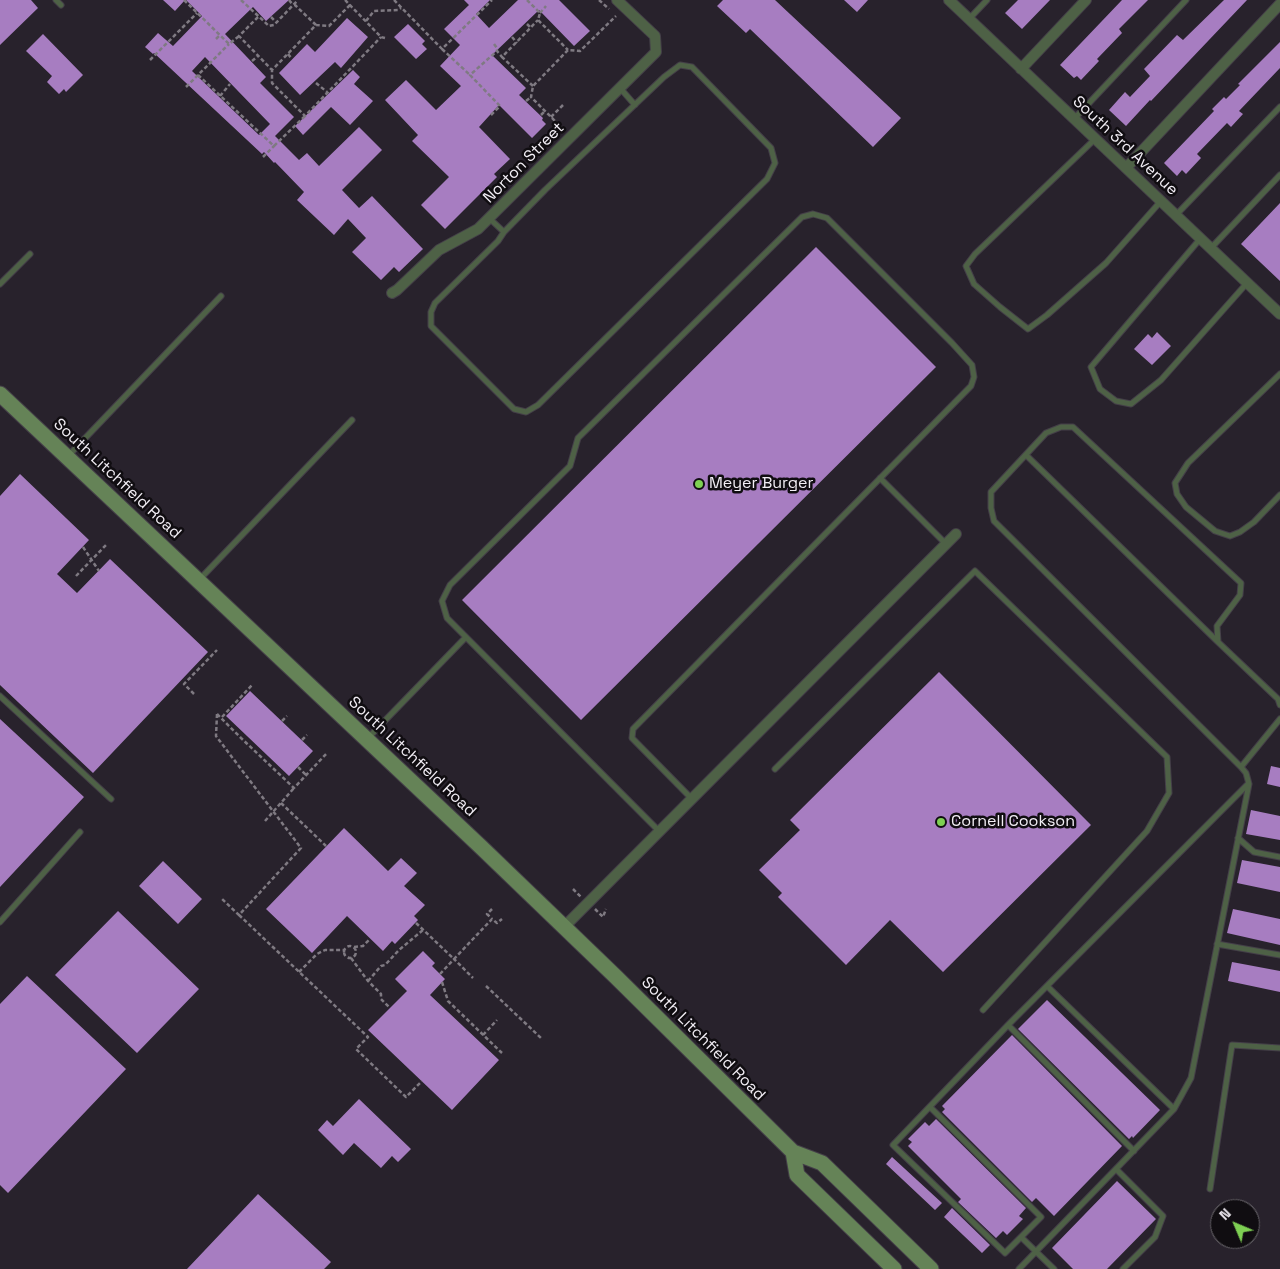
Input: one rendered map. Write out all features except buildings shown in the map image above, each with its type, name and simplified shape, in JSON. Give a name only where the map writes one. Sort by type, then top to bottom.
[{"type":"main road","name":"South Litchfield Road","points":[[0,394],[564,927],[792,1152],[822,1163],[931,1269]]},
{"type":"main road","points":[[792,1152],[797,1175],[894,1269]]},
{"type":"main road","points":[[797,1175],[822,1163]]},
{"type":"street","name":"Norton Street","points":[[392,293],[439,250],[478,229],[656,52],[655,36],[617,0]]},
{"type":"street","name":"South 3rd Avenue","points":[[949,0],[1280,314]]},
{"type":"street","points":[[1021,69],[1086,0]]},
{"type":"street","points":[[1126,168],[1280,4]]},
{"type":"street","points":[[564,927],[956,534]]},
{"type":"lane","points":[[56,0],[61,5]]},
{"type":"lane","points":[[969,19],[987,0]]},
{"type":"lane","points":[[1074,119],[1186,0]]},
{"type":"lane","points":[[680,65],[692,67],[771,148],[775,163],[767,179],[538,405],[526,412],[514,409],[431,326],[431,312],[435,303],[498,241],[504,232],[545,190],[664,77],[680,65]]},
{"type":"lane","points":[[620,88],[635,105]]},
{"type":"lane","points":[[1176,215],[1280,107]]},
{"type":"lane","points":[[1095,138],[975,254],[966,266],[974,284],[1028,329],[1047,315],[1106,263],[1161,201]]},
{"type":"lane","points":[[1211,248],[1280,175]]},
{"type":"lane","points":[[660,832],[447,618],[442,602],[450,585],[570,466],[578,438],[802,217],[813,214],[827,218],[952,343],[972,365],[974,377],[971,386],[633,729],[632,738],[692,799]]},
{"type":"lane","points":[[489,218],[504,232]]},
{"type":"lane","points":[[1201,238],[1091,367],[1100,389],[1116,401],[1131,404],[1161,380],[1247,283]]},
{"type":"lane","points":[[0,284],[30,254]]},
{"type":"lane","points":[[67,456],[220,296]]},
{"type":"lane","points":[[1280,374],[1188,463],[1175,483],[1177,494],[1186,507],[1215,530],[1230,536],[1240,532],[1254,522],[1280,495]]},
{"type":"lane","points":[[198,580],[352,420]]},
{"type":"lane","points":[[1019,1269],[1174,1109],[1191,1078],[1249,784],[1246,773],[1241,767],[994,521],[991,508],[992,492],[1046,433],[1061,427],[1073,427],[1241,583],[1240,595],[1217,626],[1218,642]]},
{"type":"lane","points":[[1026,455],[1278,699],[1280,705]]},
{"type":"lane","points":[[880,478],[946,544]]},
{"type":"lane","points":[[775,769],[975,571],[1167,757],[1169,793],[1147,831],[983,1010]]},
{"type":"lane","points":[[367,739],[466,637]]},
{"type":"lane","points":[[0,696],[111,798]]},
{"type":"lane","points":[[1241,767],[1280,719]]},
{"type":"lane","points":[[930,1107],[1041,1217],[1005,1253],[893,1145],[1008,1025],[1249,784]]},
{"type":"lane","points":[[0,922],[80,832]]},
{"type":"lane","points":[[1238,838],[1254,852],[1280,857]]},
{"type":"lane","points":[[1217,944],[1280,955]]},
{"type":"lane","points":[[1047,986],[1174,1109]]},
{"type":"lane","points":[[1008,1025],[1134,1151]]},
{"type":"lane","points":[[1210,1189],[1232,1045],[1280,1048]]},
{"type":"lane","points":[[1116,1169],[1163,1216],[1155,1238],[1123,1269]]},
{"type":"lane","points":[[1021,1237],[1054,1269]]},
{"type":"path","points":[[184,0],[229,44]]},
{"type":"path","points":[[241,0],[268,26],[276,22],[298,0]]},
{"type":"path","points":[[289,0],[316,25],[329,26],[350,5]]},
{"type":"path","points":[[263,157],[383,38],[346,0]]},
{"type":"path","points":[[394,0],[500,106],[491,114]]},
{"type":"path","points":[[442,49],[492,0]]},
{"type":"path","points":[[527,0],[540,13]]},
{"type":"path","points":[[599,0],[622,22]]},
{"type":"path","points":[[502,57],[538,20],[540,13],[546,6]]},
{"type":"path","points":[[366,21],[374,11],[398,10],[401,7]]},
{"type":"path","points":[[150,60],[197,13]]},
{"type":"path","points":[[538,20],[568,50],[580,51],[616,16]]},
{"type":"path","points":[[186,87],[258,17]]},
{"type":"path","points":[[272,17],[276,22]]},
{"type":"path","points":[[203,25],[206,22]]},
{"type":"path","points":[[527,24],[531,28]]},
{"type":"path","points":[[304,116],[272,83],[272,70],[316,25]]},
{"type":"path","points":[[216,39],[220,35]]},
{"type":"path","points":[[239,36],[272,70]]},
{"type":"path","points":[[512,37],[517,42]]},
{"type":"path","points":[[494,44],[502,57],[533,86]]},
{"type":"path","points":[[470,76],[496,50]]},
{"type":"path","points":[[526,101],[531,97],[533,86],[568,50]]},
{"type":"path","points":[[288,54],[292,59]]},
{"type":"path","points":[[252,61],[258,56]]},
{"type":"path","points":[[198,75],[274,146]]},
{"type":"path","points":[[316,83],[327,92]]},
{"type":"path","points":[[220,96],[230,84]]},
{"type":"path","points":[[531,97],[564,130]]},
{"type":"path","points":[[551,117],[563,105]]},
{"type":"path","points":[[541,114],[545,111]]},
{"type":"path","points":[[76,576],[106,545]]},
{"type":"path","points":[[84,547],[99,571]]},
{"type":"path","points":[[194,694],[184,684],[217,650]]},
{"type":"path","points":[[222,717],[253,684]]},
{"type":"path","points":[[239,914],[301,848],[216,736],[218,714],[294,788]]},
{"type":"path","points":[[282,721],[287,716]]},
{"type":"path","points":[[302,740],[307,735]]},
{"type":"path","points":[[266,821],[327,753]]},
{"type":"path","points":[[298,767],[306,775]]},
{"type":"path","points":[[281,803],[326,846]]},
{"type":"path","points":[[222,899],[368,1037],[356,1049],[406,1096],[422,1081]]},
{"type":"path","points":[[492,909],[487,914],[497,923],[502,919]]},
{"type":"path","points":[[440,974],[492,919]]},
{"type":"path","points":[[416,922],[473,978]]},
{"type":"path","points":[[368,981],[399,950],[423,930]]},
{"type":"path","points":[[299,972],[325,950],[344,950],[347,947],[363,946],[370,939]]},
{"type":"path","points":[[351,958],[355,954],[353,948]]},
{"type":"path","points":[[344,950],[345,955],[351,958],[368,981],[381,994],[381,999],[390,1008]]},
{"type":"path","points":[[442,982],[448,1000],[502,1053]]},
{"type":"path","points":[[486,986],[541,1038]]},
{"type":"path","points":[[483,1035],[498,1020]]},
{"type":"place","name":"Meyer Burger","points":[[699,484]]},
{"type":"place","name":"Cornell Cookson","points":[[941,822]]}]
